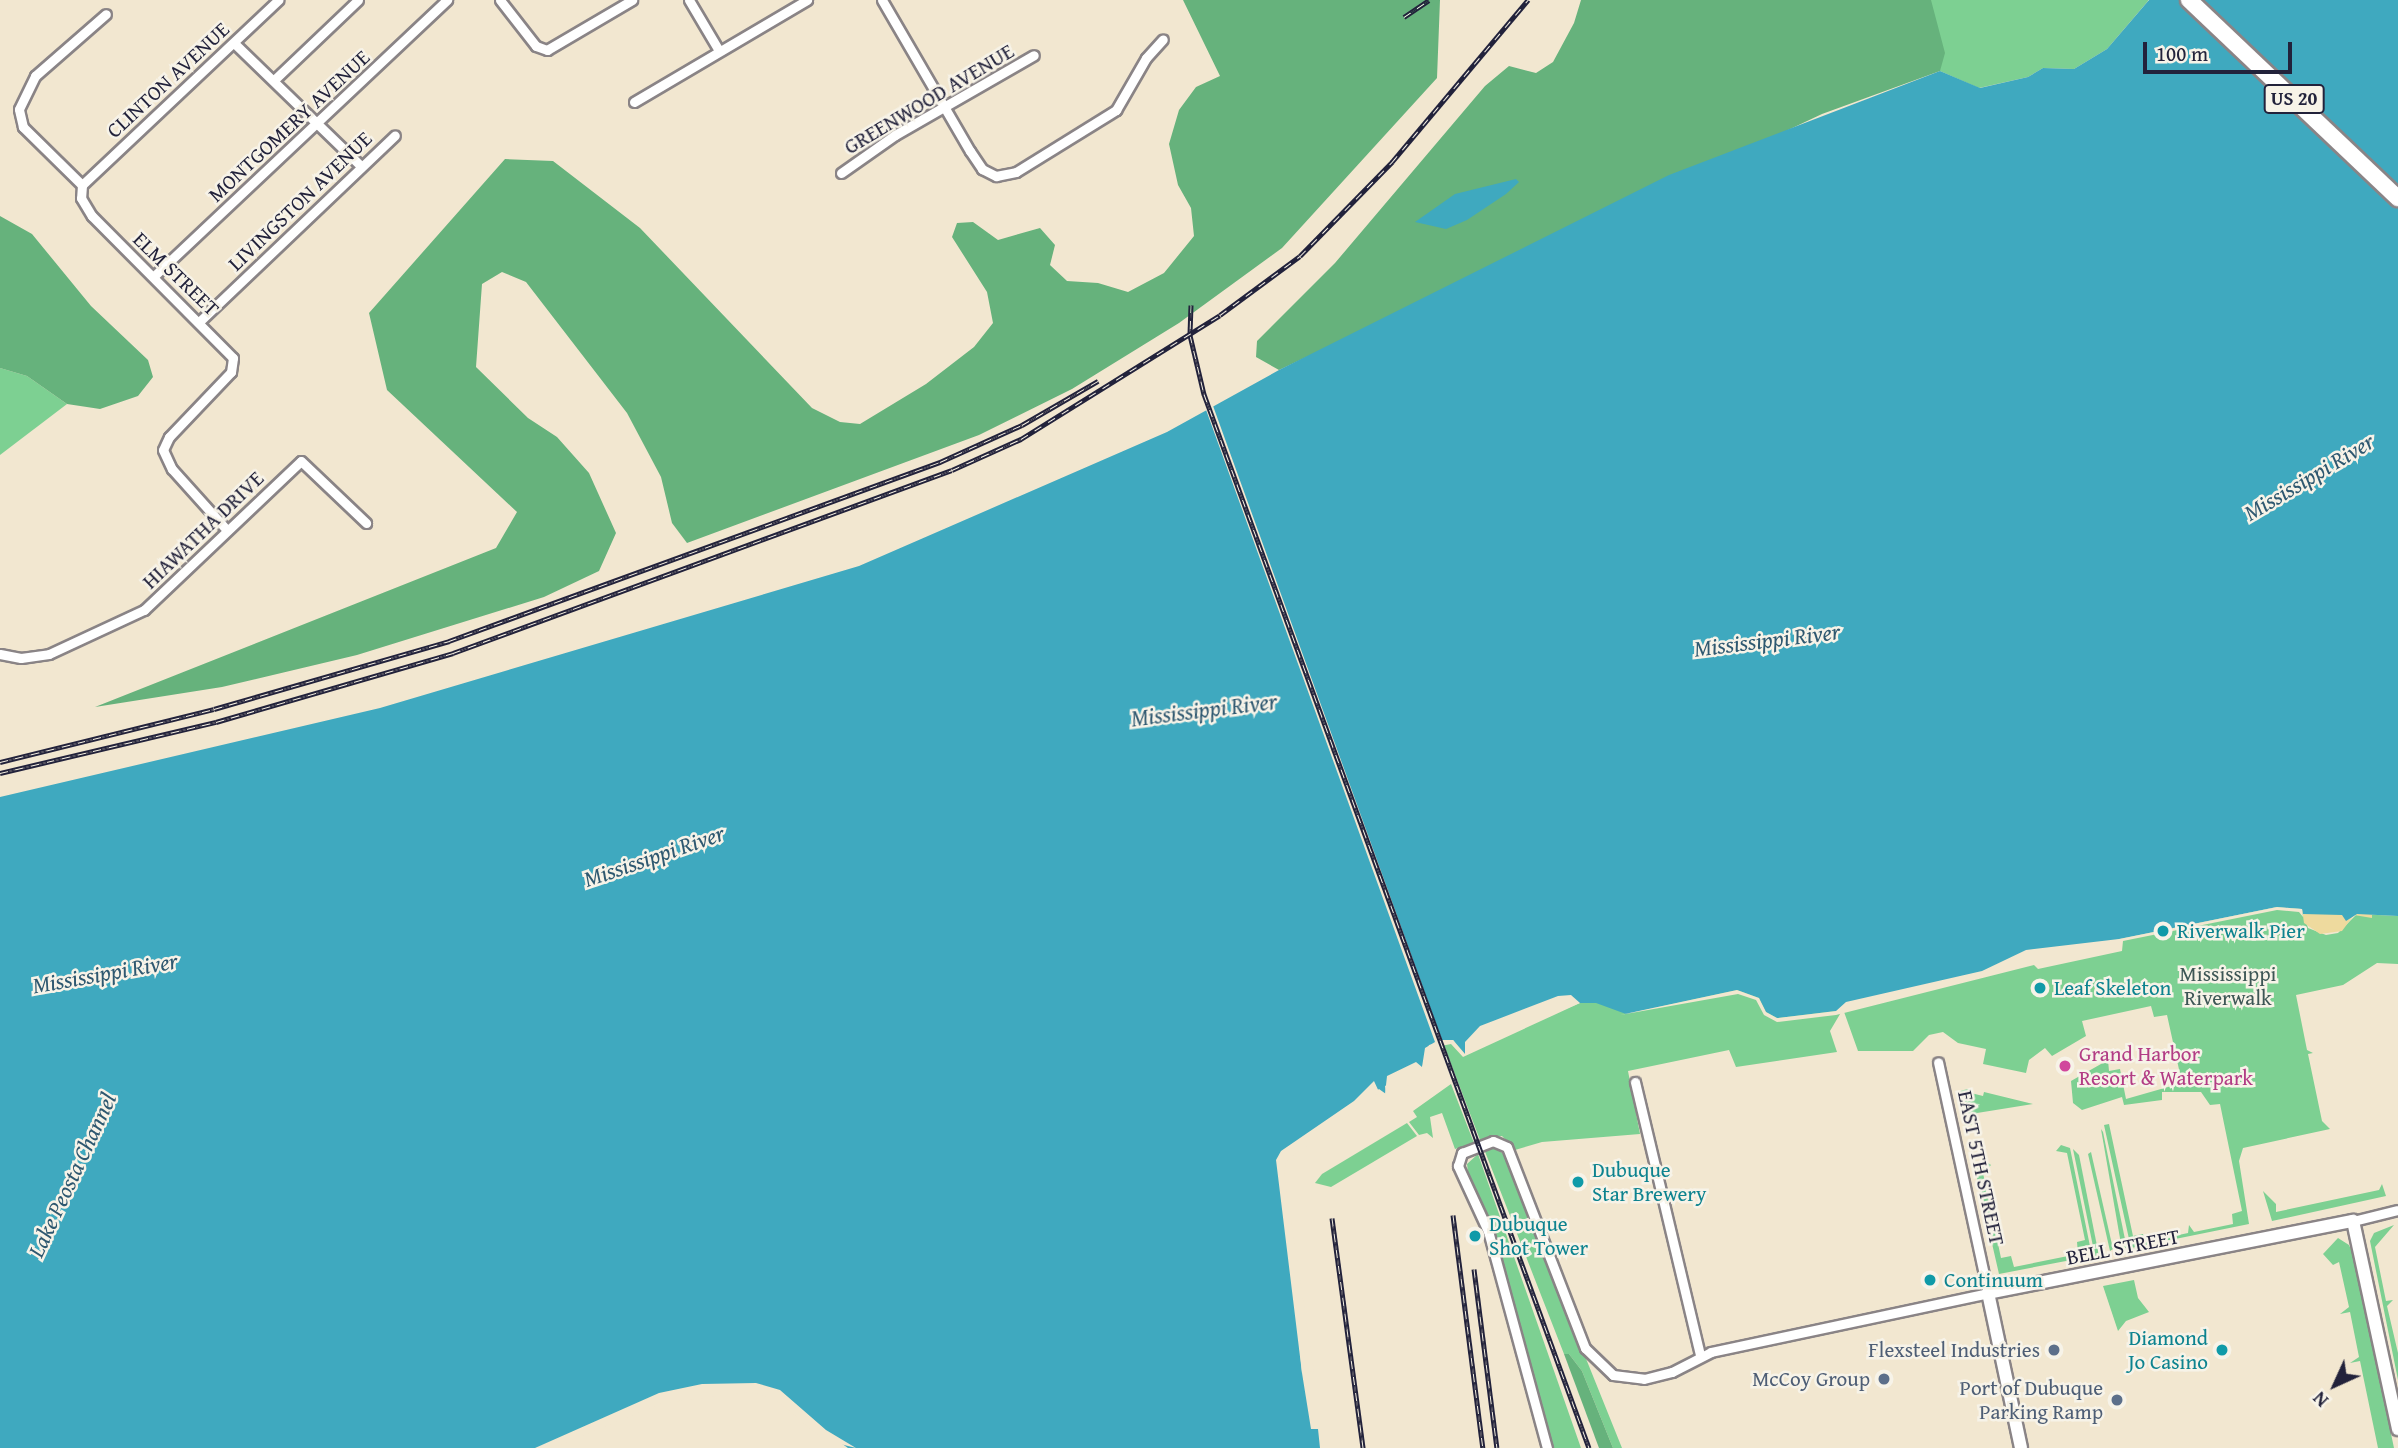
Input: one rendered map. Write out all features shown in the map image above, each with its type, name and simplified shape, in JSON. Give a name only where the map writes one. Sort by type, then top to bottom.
[{"type":"highway","name":"US 20","points":[[2189,0],[2398,198]]},
{"type":"street","name":"CLINTON AVENUE","points":[[82,186],[278,0]]},
{"type":"street","points":[[274,80],[358,0]]},
{"type":"street","name":"MONTGOMERY AVENUE","points":[[154,276],[447,0]]},
{"type":"street","points":[[500,0],[536,46],[547,50],[632,0]]},
{"type":"street","points":[[690,0],[718,49]]},
{"type":"street","points":[[634,102],[718,49],[807,0]]},
{"type":"street","points":[[882,0],[948,107],[982,169],[1004,177],[1116,110],[1146,58],[1163,38]]},
{"type":"street","points":[[82,186],[23,127],[19,108],[35,76],[106,14]]},
{"type":"street","points":[[234,43],[320,122],[361,166]]},
{"type":"street","name":"GREENWOOD AVENUE","points":[[841,173],[875,147],[1034,55]]},
{"type":"street","name":"LIVINGSTON AVENUE","points":[[200,321],[395,135]]},
{"type":"street","name":"ELM STREET","points":[[82,186],[81,198],[92,216],[200,321],[233,358],[231,372],[169,437],[163,450],[172,469],[226,529]]},
{"type":"street","name":"HIAWATHA DRIVE","points":[[0,654],[21,658],[49,654],[125,621],[160,598],[226,529],[302,461],[366,523]]},
{"type":"street","name":"EAST 5TH STREET","points":[[1938,1062],[2021,1448]]},
{"type":"street","points":[[1635,1082],[1700,1355]]},
{"type":"street","name":"BELL STREET","points":[[1547,1448],[1488,1231],[1458,1166],[1462,1153],[1488,1142],[1503,1144],[1585,1348],[1613,1375],[1635,1380],[1663,1375],[1700,1355],[1988,1293],[2398,1210]]},
{"type":"street","points":[[2353,1221],[2398,1429]]},
{"type":"green space","points":[[1183,0],[1440,0],[1437,78],[1282,248],[1179,323],[1072,389],[979,435],[687,543],[672,523],[661,477],[627,413],[526,282],[502,272],[482,284],[476,367],[528,418],[557,437],[589,473],[616,533],[599,571],[544,597],[357,655],[222,687],[95,707],[496,548],[517,512],[387,390],[369,313],[505,159],[553,161],[640,228],[812,408],[840,422],[860,424],[926,384],[974,347],[993,323],[987,292],[952,237],[957,223],[973,222],[998,240],[1040,228],[1055,245],[1050,265],[1067,281],[1098,283],[1128,292],[1164,273],[1194,236],[1191,208],[1178,185],[1169,144],[1179,110],[1196,87],[1220,76]]},
{"type":"green space","points":[[1581,0],[1931,0],[1945,53],[1940,71],[1822,114],[1279,370],[1256,357],[1257,341],[1335,263],[1485,86],[1509,66],[1536,73],[1553,62],[1574,23]]},
{"type":"green space","points":[[1921,0],[2148,1],[2107,49],[2074,69],[2043,68],[2028,77],[1979,88],[1940,71]]},
{"type":"green space","points":[[0,216],[32,234],[91,306],[148,360],[153,377],[138,396],[100,409],[67,404],[27,376],[0,368]]},
{"type":"green space","points":[[0,368],[27,376],[67,404],[0,455]]},
{"type":"green space","name":"Mississippi Riverwalk","points":[[2277,907],[2302,909],[2308,928],[2326,935],[2338,933],[2357,914],[2398,916],[2398,964],[2377,963],[2343,985],[2296,995],[2307,1050],[2313,1053],[2308,1054],[2322,1121],[2330,1129],[2243,1148],[2239,1161],[2249,1224],[2131,1248],[2104,1125],[2109,1124],[2133,1236],[2143,1234],[2146,1242],[2188,1233],[2189,1225],[2194,1232],[2233,1224],[2232,1214],[2242,1211],[2220,1104],[2210,1105],[2201,1092],[2162,1092],[2162,1100],[2124,1105],[2122,1097],[2082,1110],[2073,1103],[2071,1081],[2108,1060],[2109,1071],[2120,1069],[2126,1099],[2182,1083],[2167,1015],[2154,1017],[2151,1006],[2082,1021],[2086,1036],[2052,1056],[2045,1048],[2029,1060],[2026,1073],[1983,1064],[1986,1049],[1958,1043],[1943,1032],[1929,1035],[1913,1051],[1858,1051],[1843,1009],[1830,1031],[1837,1052],[1736,1067],[1729,1050],[1628,1071],[1640,1134],[1542,1142],[1515,1150],[1502,1136],[1480,1140],[1442,1040],[1477,1046],[1599,995],[2119,939]]},
{"type":"green space","points":[[1451,1084],[1474,1143],[1455,1149],[1442,1113],[1430,1117],[1433,1138],[1427,1133],[1419,1135],[1409,1122],[1417,1117],[1413,1111]]},
{"type":"green space","points":[[1971,1088],[1971,1093],[1983,1096],[1984,1092],[2033,1104],[1977,1113],[1979,1123],[1965,1126],[1957,1092]]},
{"type":"green space","points":[[1407,1123],[1417,1136],[1331,1187],[1315,1183],[1322,1174]]},
{"type":"green space","points":[[2101,1129],[2103,1132],[2127,1249],[2121,1244]]},
{"type":"green space","points":[[2061,1145],[2070,1148],[2092,1256],[1999,1274],[1974,1165],[1985,1161],[1991,1165],[1983,1173],[2001,1258],[2011,1256],[2014,1267],[2078,1254],[2077,1242],[2085,1240],[2067,1153],[2056,1151]]},
{"type":"green space","points":[[1495,1146],[1504,1155],[1622,1448],[1613,1448],[1582,1371],[1569,1354],[1564,1354],[1484,1149]]},
{"type":"green space","points":[[2073,1149],[2079,1155],[2099,1256],[2095,1256]]},
{"type":"green space","points":[[2091,1152],[2113,1249],[2110,1251],[2088,1154]]},
{"type":"green space","points":[[1478,1154],[1581,1448],[1554,1448],[1545,1424],[1495,1237],[1468,1173],[1467,1164]]},
{"type":"green space","points":[[2382,1184],[2386,1196],[2272,1221],[2263,1191],[2276,1204],[2276,1212],[2379,1190]]},
{"type":"green space","points":[[2394,1225],[2375,1247],[2386,1301],[2393,1300],[2387,1306],[2398,1353],[2398,1380],[2370,1241],[2374,1233]]},
{"type":"green space","points":[[2338,1238],[2349,1245],[2354,1257],[2394,1448],[2378,1448],[2360,1361],[2350,1363],[2359,1357],[2350,1312],[2340,1314],[2349,1307],[2339,1262],[2333,1265],[2323,1254]]},
{"type":"green space","points":[[2134,1280],[2138,1298],[2149,1312],[2126,1321],[2118,1331],[2103,1286]]},
{"type":"green space","points":[[1564,1354],[1569,1354],[1582,1371],[1613,1448],[1599,1448]]},
{"type":"sand","points":[[2302,909],[2372,909],[2372,918],[2354,915],[2342,931],[2320,934],[2304,923]]},
{"type":"water","points":[[2149,0],[2398,0],[2398,916],[2357,914],[2346,921],[2342,915],[2303,914],[2302,909],[2277,907],[2120,939],[1836,1011],[1777,1018],[1766,1012],[1759,998],[1737,990],[1626,1014],[1596,1003],[1577,1003],[1523,1023],[1465,1054],[1453,1040],[1429,1045],[1422,1068],[1385,1086],[1386,1094],[1379,1089],[1282,1159],[1302,1373],[1311,1429],[1318,1429],[1320,1448],[848,1448],[764,1389],[662,1399],[543,1448],[0,1448],[0,797],[380,708],[859,566],[1167,432],[1279,370],[1669,175],[1940,71],[1980,88],[2028,77],[2043,68],[2074,69],[2107,49]]},
{"type":"water","points":[[1516,179],[1519,182],[1506,194],[1467,220],[1446,229],[1415,222],[1455,194]]},
{"type":"pier","points":[[1212,403],[1442,1040],[1453,1040],[1465,1054],[1465,1042],[1480,1026],[1558,996],[1571,995],[1580,1003],[1463,1057],[1451,1044],[1431,1048],[1426,1075],[1402,1089],[1389,1090],[1387,1097],[1377,1094],[1286,1161],[1284,1175],[1314,1371],[1302,1373],[1276,1160],[1281,1151],[1354,1101],[1374,1081],[1380,1094],[1385,1094],[1387,1076],[1416,1062],[1422,1067],[1425,1048],[1435,1042],[1205,407]]},
{"type":"pier","points":[[2277,907],[2302,909],[2303,917],[2299,912],[2277,910],[2123,941],[2122,951],[2038,969],[2034,965],[1836,1015],[1777,1022],[1764,1015],[1756,1000],[1738,994],[1620,1015],[1737,990],[1759,998],[1766,1012],[1777,1018],[1836,1011],[1846,1002],[1982,971],[2026,950],[2119,939]]},
{"type":"pier","points":[[756,1383],[780,1390],[826,1430],[856,1448],[824,1440],[775,1399],[752,1392],[663,1403],[553,1448],[535,1448],[659,1393],[702,1384]]},
{"type":"railway","points":[[1404,17],[1429,0]]},
{"type":"railway","points":[[0,773],[216,722],[453,653],[952,470],[1021,439],[1220,315],[1300,256],[1392,162],[1528,0]]},
{"type":"railway","points":[[1191,305],[1190,335],[1204,394],[1589,1448]]},
{"type":"railway","points":[[0,762],[214,709],[449,641],[940,462],[1022,425],[1098,381]]},
{"type":"railway","points":[[1453,1215],[1483,1448]]},
{"type":"railway","points":[[1332,1218],[1363,1448]]},
{"type":"railway","points":[[1474,1269],[1497,1448]]},
{"type":"place","name":"Riverwalk Pier","points":[[2163,931]]},
{"type":"place","name":"Leaf Skeleton","points":[[2040,988]]},
{"type":"place","name":"Grand Harbor Resort & Waterpark","points":[[2065,1066]]},
{"type":"place","name":"Dubuque Star Brewery","points":[[1578,1182]]},
{"type":"place","name":"Dubuque Shot Tower","points":[[1475,1236]]},
{"type":"place","name":"Continuum","points":[[1930,1280]]},
{"type":"place","name":"Flexsteel Industries","points":[[2054,1350]]},
{"type":"place","name":"Diamond Jo Casino","points":[[2222,1350]]},
{"type":"place","name":"McCoy Group","points":[[1884,1379]]},
{"type":"place","name":"Port of Dubuque Parking Ramp","points":[[2117,1400]]},
{"type":"water label","name":"Mississippi River","points":[[2309,477]]},
{"type":"water label","name":"Mississippi River","points":[[1767,640]]},
{"type":"water label","name":"Mississippi River","points":[[1204,710]]},
{"type":"water label","name":"Mississippi River","points":[[654,856]]},
{"type":"water label","name":"Mississippi River","points":[[105,973]]},
{"type":"water label","name":"Lake Peosta Channel","points":[[72,1175]]}]
